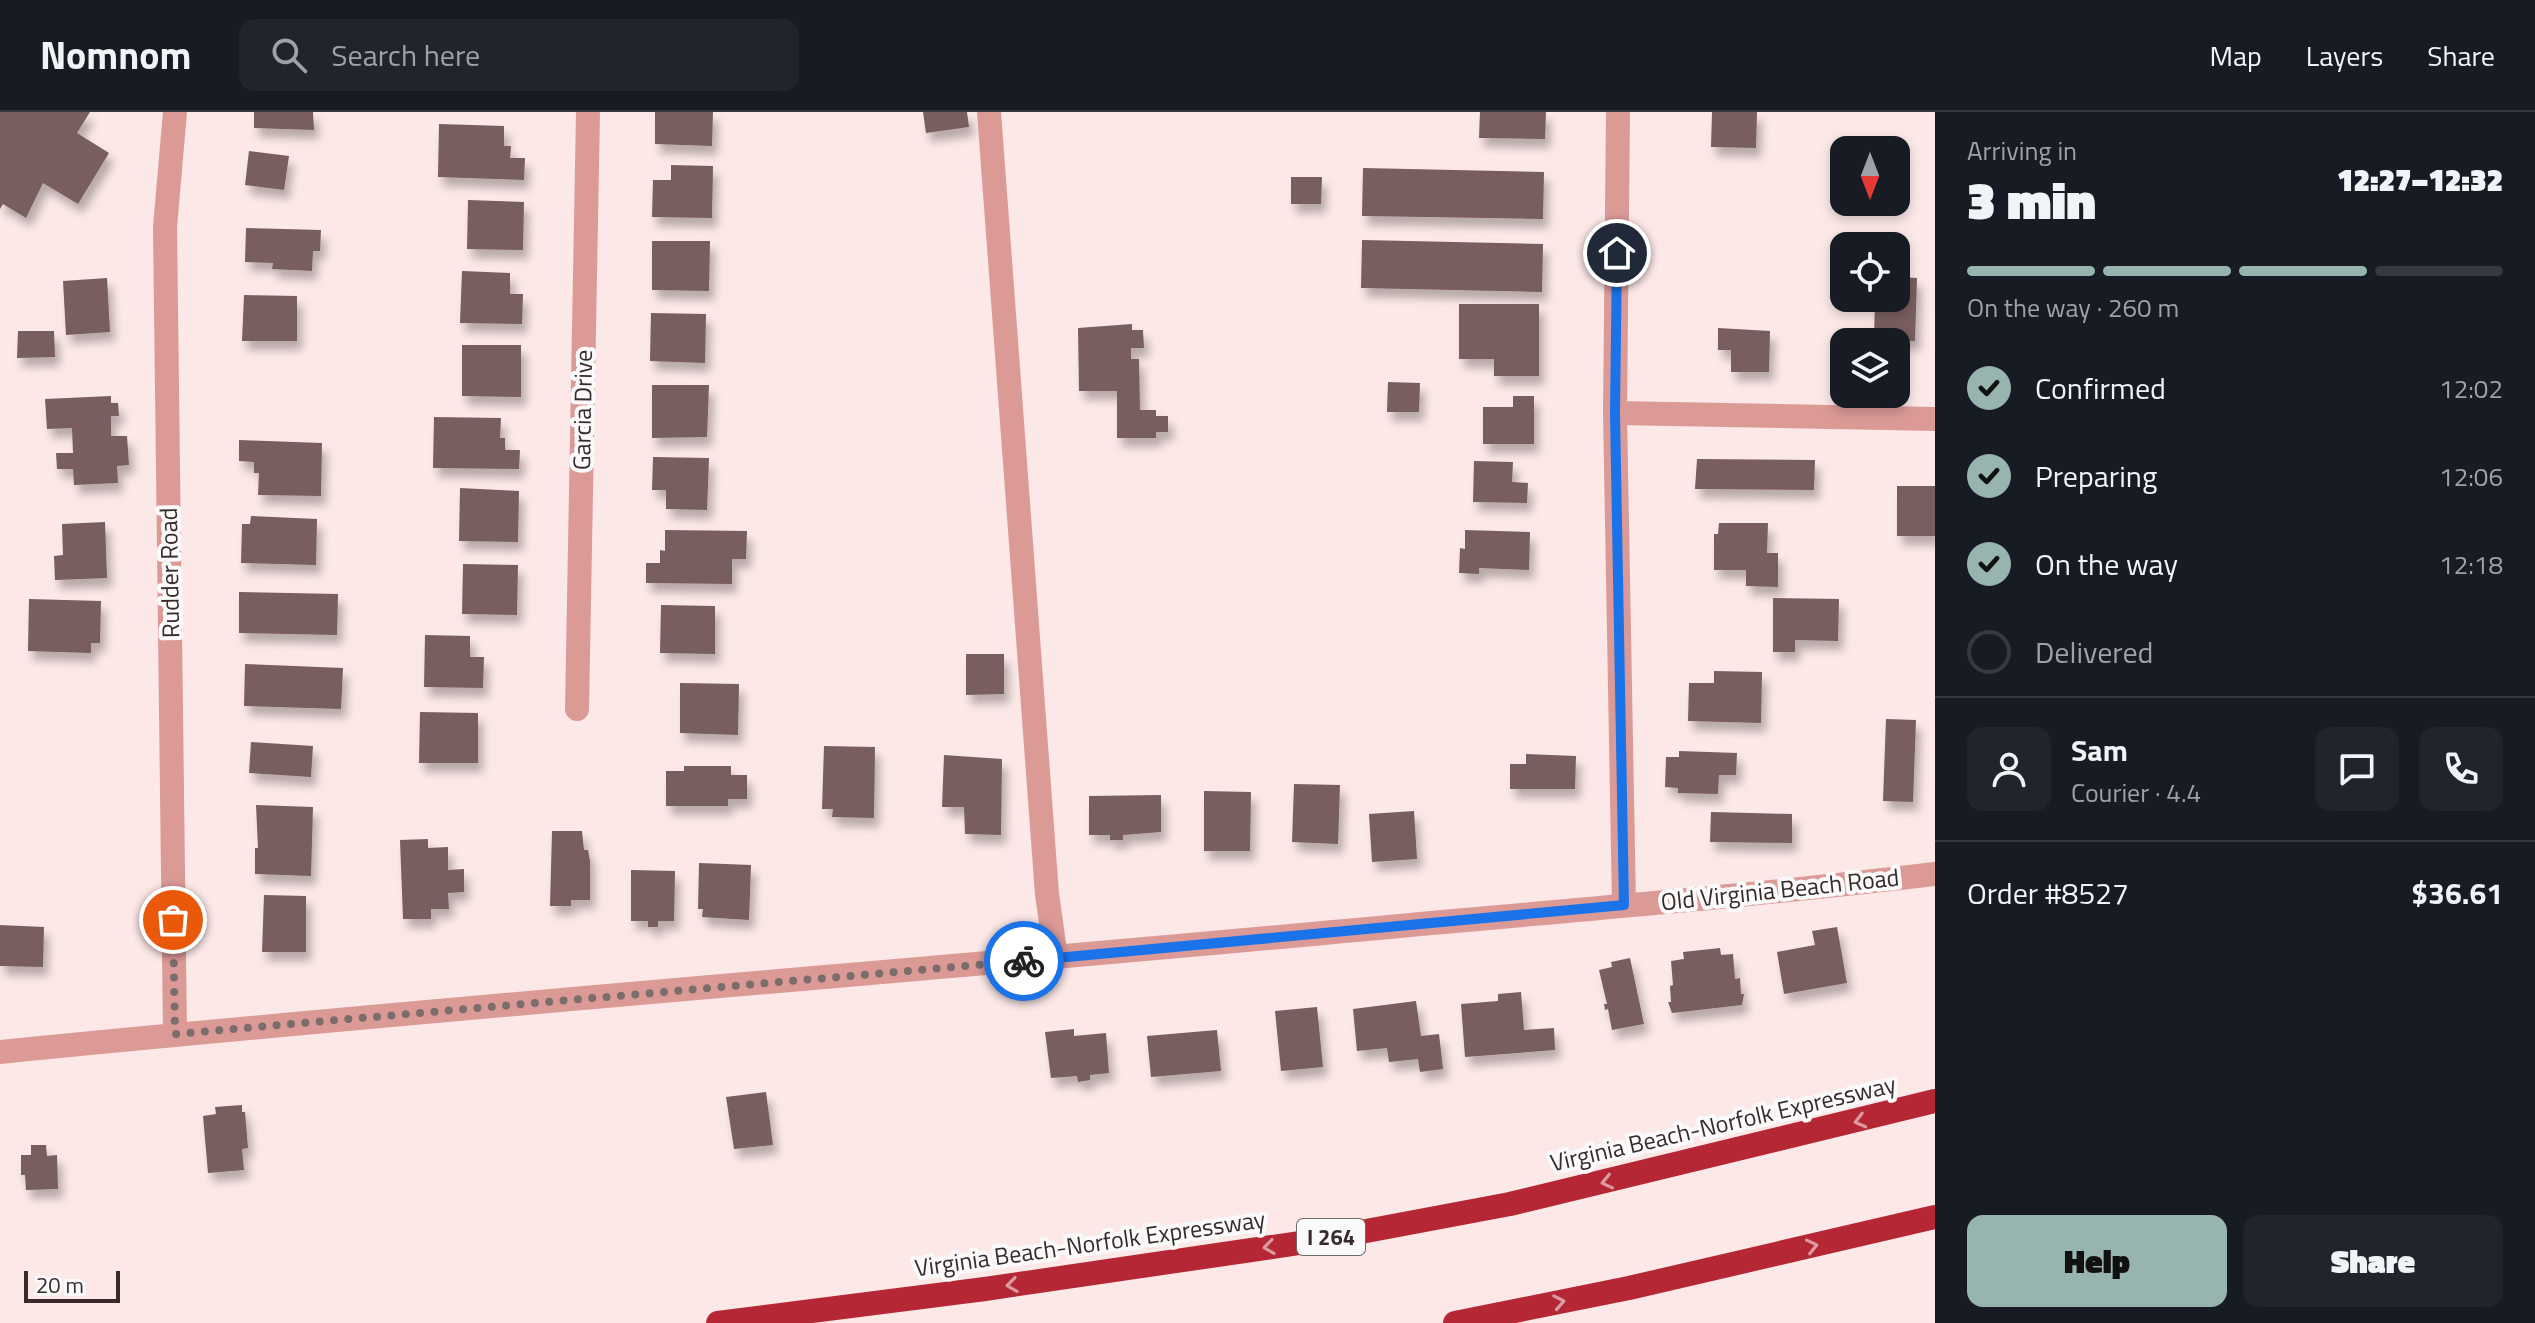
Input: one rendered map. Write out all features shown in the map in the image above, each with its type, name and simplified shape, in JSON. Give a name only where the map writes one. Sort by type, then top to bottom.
[{"type":"highway","name":"Virginia Beach-Norfolk Expressway","points":[[718,1323],[985,1289],[1313,1241],[1510,1204],[1935,1101]]},
{"type":"highway","points":[[1455,1323],[1629,1288],[1935,1217]]},
{"type":"street","name":"Rudder Road","points":[[175,112],[165,227],[175,1034]]},
{"type":"street","name":"Garcia Drive","points":[[577,709],[588,112]]},
{"type":"street","points":[[989,112],[1047,894],[1056,958]]},
{"type":"street","points":[[1618,112],[1615,413],[1624,905]]},
{"type":"street","points":[[1615,413],[1935,419]]},
{"type":"street","name":"Old Virginia Beach Road","points":[[0,1052],[1803,890],[1935,874]]},
{"type":"building","points":[[0,112],[90,112],[77,133],[109,153],[78,204],[43,183],[26,218],[3,204],[0,209]]},
{"type":"building","points":[[254,112],[313,112],[314,130],[254,128]]},
{"type":"building","points":[[655,112],[713,112],[712,146],[655,144]]},
{"type":"building","points":[[923,112],[967,112],[969,127],[926,133]]},
{"type":"building","points":[[1480,112],[1546,112],[1545,139],[1479,138]]},
{"type":"building","points":[[1712,112],[1757,112],[1756,148],[1711,147]]},
{"type":"building","points":[[439,124],[504,126],[504,146],[511,146],[510,158],[525,158],[524,180],[438,177]]},
{"type":"building","points":[[249,151],[289,156],[284,190],[245,185]]},
{"type":"building","points":[[671,165],[713,166],[712,218],[652,217],[653,180],[671,180]]},
{"type":"building","points":[[1363,168],[1544,172],[1543,219],[1362,216]]},
{"type":"building","points":[[1291,177],[1322,177],[1321,204],[1291,204]]},
{"type":"building","points":[[468,200],[524,202],[523,250],[467,249]]},
{"type":"building","points":[[246,228],[321,230],[320,251],[313,251],[312,271],[272,269],[273,263],[245,262]]},
{"type":"building","points":[[1362,240],[1543,244],[1542,292],[1361,288]]},
{"type":"building","points":[[652,241],[710,241],[709,291],[652,290]]},
{"type":"building","points":[[462,271],[510,273],[510,294],[523,294],[522,324],[460,323]]},
{"type":"building","points":[[107,278],[110,332],[66,335],[63,281]]},
{"type":"building","points":[[1910,278],[1917,278],[1915,341],[1910,341],[1910,328],[1874,328],[1875,312],[1910,312]]},
{"type":"building","points":[[244,295],[297,296],[297,341],[242,341]]},
{"type":"building","points":[[1459,304],[1539,304],[1539,376],[1494,376],[1494,359],[1459,359]]},
{"type":"building","points":[[651,313],[706,314],[705,363],[650,361]]},
{"type":"building","points":[[1132,324],[1132,330],[1143,330],[1144,348],[1131,348],[1131,359],[1139,359],[1140,410],[1156,410],[1156,416],[1168,416],[1168,432],[1156,432],[1156,438],[1117,438],[1117,391],[1079,391],[1078,328]]},
{"type":"building","points":[[1718,328],[1770,331],[1769,372],[1731,372],[1731,350],[1718,350]]},
{"type":"building","points":[[18,331],[54,331],[55,357],[17,358]]},
{"type":"building","points":[[462,345],[521,345],[521,397],[462,396]]},
{"type":"building","points":[[1388,382],[1420,383],[1419,412],[1387,412]]},
{"type":"building","points":[[652,385],[709,385],[707,437],[652,438]]},
{"type":"building","points":[[111,396],[111,403],[118,403],[119,416],[111,416],[111,436],[127,436],[129,465],[117,466],[118,483],[74,485],[73,469],[57,469],[56,453],[73,453],[72,428],[47,429],[45,399]]},
{"type":"building","points":[[1513,396],[1534,396],[1534,444],[1483,444],[1483,407],[1513,407]]},
{"type":"building","points":[[434,417],[501,418],[500,438],[505,438],[505,450],[520,450],[519,469],[433,468]]},
{"type":"building","points":[[239,440],[322,443],[321,496],[258,495],[259,473],[254,473],[254,462],[239,461]]},
{"type":"building","points":[[653,457],[709,458],[707,510],[666,509],[666,490],[652,490]]},
{"type":"building","points":[[1697,459],[1815,460],[1814,490],[1695,489]]},
{"type":"building","points":[[1474,461],[1513,462],[1512,482],[1528,483],[1527,503],[1473,502]]},
{"type":"building","points":[[1897,486],[1935,486],[1935,536],[1897,536]]},
{"type":"building","points":[[460,488],[519,491],[518,542],[459,541]]},
{"type":"building","points":[[251,516],[317,519],[316,565],[241,563],[242,524],[250,524]]},
{"type":"building","points":[[105,522],[107,578],[55,580],[54,556],[63,555],[62,524]]},
{"type":"building","points":[[1719,523],[1768,523],[1767,553],[1778,553],[1778,587],[1746,586],[1746,570],[1714,570],[1714,534],[1718,534]]},
{"type":"building","points":[[665,530],[747,531],[746,559],[732,559],[732,584],[646,583],[646,563],[660,563],[660,550],[665,551]]},
{"type":"building","points":[[1465,530],[1530,532],[1529,570],[1479,568],[1479,574],[1459,573],[1460,548],[1465,549]]},
{"type":"building","points":[[463,564],[518,565],[517,615],[462,614]]},
{"type":"building","points":[[239,592],[338,594],[337,635],[239,633]]},
{"type":"building","points":[[1773,598],[1839,599],[1838,641],[1795,640],[1795,652],[1773,652]]},
{"type":"building","points":[[29,599],[101,601],[100,643],[91,643],[91,653],[28,651]]},
{"type":"building","points":[[661,605],[715,606],[715,654],[660,653]]},
{"type":"building","points":[[425,635],[470,636],[470,657],[484,657],[483,688],[424,687]]},
{"type":"building","points":[[966,654],[1004,654],[1004,694],[966,695]]},
{"type":"building","points":[[245,664],[343,668],[341,709],[244,706]]},
{"type":"building","points":[[1714,671],[1762,672],[1761,723],[1688,721],[1689,683],[1714,683]]},
{"type":"building","points":[[680,683],[739,684],[738,735],[680,733]]},
{"type":"building","points":[[420,712],[478,713],[478,763],[419,763]]},
{"type":"building","points":[[1886,719],[1916,720],[1913,802],[1883,801]]},
{"type":"building","points":[[251,742],[313,746],[311,777],[249,773]]},
{"type":"building","points":[[824,746],[875,747],[874,818],[832,817],[833,809],[822,809]]},
{"type":"building","points":[[1679,751],[1737,753],[1736,775],[1719,775],[1718,794],[1678,793],[1678,788],[1665,787],[1666,757],[1679,757]]},
{"type":"building","points":[[1526,754],[1576,756],[1575,789],[1510,789],[1510,764],[1526,764]]},
{"type":"building","points":[[944,755],[1002,759],[1001,835],[965,834],[964,807],[942,807]]},
{"type":"building","points":[[684,766],[731,766],[731,775],[747,775],[747,799],[728,799],[728,806],[666,806],[666,771],[684,771]]},
{"type":"building","points":[[1294,784],[1340,785],[1338,844],[1292,842]]},
{"type":"building","points":[[1204,791],[1251,792],[1250,851],[1204,851]]},
{"type":"building","points":[[1161,795],[1161,832],[1123,835],[1123,840],[1110,840],[1110,835],[1089,835],[1089,796]]},
{"type":"building","points":[[256,805],[313,807],[311,876],[255,874],[255,848],[258,848]]},
{"type":"building","points":[[1414,811],[1417,859],[1372,862],[1369,814]]},
{"type":"building","points":[[1711,812],[1792,814],[1792,843],[1710,842]]},
{"type":"building","points":[[552,831],[582,831],[584,850],[588,850],[590,861],[590,900],[571,900],[571,906],[550,906]]},
{"type":"building","points":[[428,839],[428,848],[448,847],[448,870],[464,869],[464,892],[448,893],[449,909],[431,909],[431,919],[403,919],[400,840]]},
{"type":"building","points":[[699,863],[751,865],[749,920],[702,917],[703,909],[698,909]]},
{"type":"building","points":[[631,870],[675,871],[674,921],[658,921],[658,927],[648,927],[648,921],[631,921]]},
{"type":"building","points":[[264,895],[306,896],[306,952],[262,952]]},
{"type":"building","points":[[0,925],[44,927],[43,967],[0,966]]},
{"type":"building","points":[[1837,927],[1847,983],[1784,994],[1777,952],[1815,945],[1812,931]]},
{"type":"building","points":[[1720,948],[1721,955],[1733,954],[1735,979],[1740,978],[1741,994],[1744,994],[1742,1005],[1672,1013],[1668,1002],[1671,1002],[1670,986],[1673,985],[1671,961],[1684,959],[1683,952]]},
{"type":"building","points":[[1630,958],[1644,1024],[1612,1030],[1608,1009],[1605,1010],[1604,1004],[1607,1004],[1599,970],[1612,967],[1611,962]]},
{"type":"building","points":[[1521,992],[1524,1030],[1554,1028],[1555,1050],[1465,1057],[1461,1004],[1498,1001],[1498,994]]},
{"type":"building","points":[[1416,1001],[1421,1036],[1439,1034],[1443,1069],[1420,1072],[1418,1059],[1389,1062],[1387,1048],[1357,1051],[1353,1009]]},
{"type":"building","points":[[1317,1007],[1323,1067],[1281,1071],[1275,1011]]},
{"type":"building","points":[[1074,1029],[1074,1036],[1106,1033],[1109,1073],[1090,1075],[1090,1080],[1078,1082],[1077,1076],[1051,1078],[1045,1032]]},
{"type":"building","points":[[1217,1030],[1221,1071],[1151,1077],[1147,1036]]},
{"type":"building","points":[[766,1092],[773,1145],[734,1149],[726,1097]]},
{"type":"building","points":[[242,1105],[248,1148],[242,1149],[244,1170],[208,1173],[203,1116],[216,1114],[215,1107]]},
{"type":"building","points":[[31,1145],[46,1145],[47,1156],[57,1155],[58,1189],[26,1190],[25,1175],[21,1175],[21,1155],[31,1155]]},
{"type":"way so far","points":[[173,920],[175,1034],[1024,961]]},
{"type":"route","points":[[1024,961],[1624,905],[1615,413],[1617,253]]}]
